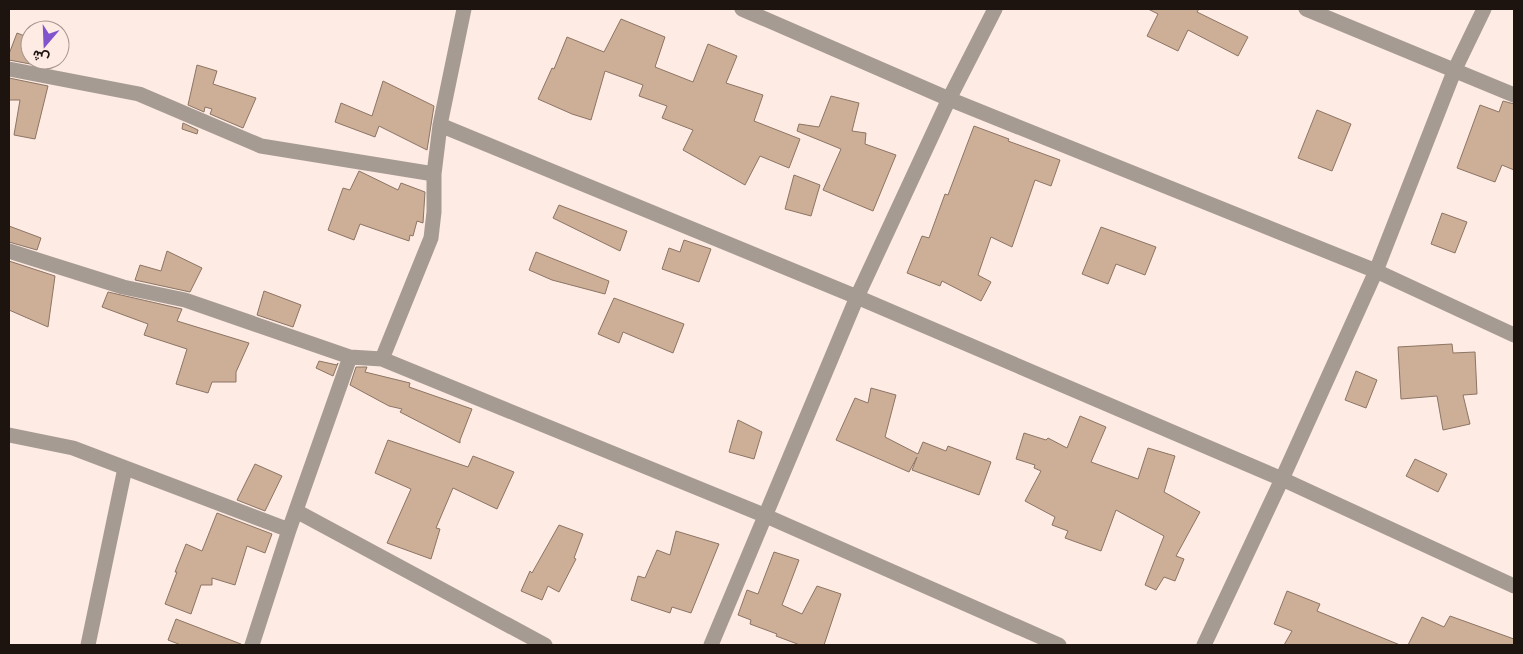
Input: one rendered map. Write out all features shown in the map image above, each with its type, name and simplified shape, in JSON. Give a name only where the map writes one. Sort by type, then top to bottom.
[{"type":"street","points":[[382,359],[431,238],[434,212],[434,174],[440,125],[464,9]]},
{"type":"street","points":[[742,9],[949,99],[1376,271],[1514,335]]},
{"type":"street","points":[[711,645],[857,297],[949,99],[995,9]]},
{"type":"street","points":[[1306,9],[1514,94]]},
{"type":"street","points":[[1204,645],[1282,479],[1376,271],[1455,69],[1484,9]]},
{"type":"street","points":[[9,70],[139,94],[261,146],[434,174]]},
{"type":"street","points":[[440,125],[857,297],[1282,479],[1514,586]]},
{"type":"street","points":[[9,252],[123,287],[185,300],[350,357],[382,359],[766,516],[1059,645]]},
{"type":"street","points":[[252,645],[289,530],[350,357]]},
{"type":"street","points":[[9,435],[73,448],[289,530]]},
{"type":"street","points":[[88,645],[126,468]]},
{"type":"street","points":[[296,510],[544,645]]},
{"type":"building","points":[[1148,9],[1199,9],[1197,12],[1248,37],[1238,56],[1188,30],[1178,51],[1147,36],[1158,14]]},
{"type":"building","points":[[621,19],[665,37],[655,67],[693,82],[708,44],[737,56],[726,83],[763,95],[754,121],[800,139],[789,168],[760,156],[745,185],[683,150],[693,130],[662,118],[667,106],[639,96],[643,85],[605,71],[591,120],[538,99],[552,68],[554,69],[567,37],[604,52]]},
{"type":"building","points":[[17,33],[20,34],[20,62],[9,60],[9,54]]},
{"type":"building","points":[[197,65],[217,71],[213,84],[256,98],[243,128],[210,114],[212,109],[205,107],[204,112],[188,105]]},
{"type":"building","points":[[9,78],[48,86],[35,139],[14,135],[20,100],[9,100]]},
{"type":"building","points":[[383,81],[434,106],[427,150],[379,126],[375,137],[335,122],[341,103],[372,116]]},
{"type":"building","points":[[831,96],[859,103],[852,131],[866,133],[865,144],[896,155],[873,211],[823,190],[841,149],[797,131],[799,124],[819,127]]},
{"type":"building","points":[[1503,101],[1514,104],[1514,170],[1502,165],[1495,182],[1457,168],[1480,105],[1499,112]]},
{"type":"building","points":[[1317,110],[1351,124],[1332,171],[1298,158]]},
{"type":"building","points":[[183,123],[198,130],[197,134],[182,129]]},
{"type":"building","points":[[974,126],[1060,160],[1051,186],[1035,180],[1012,247],[991,237],[978,275],[991,282],[981,301],[942,281],[940,286],[907,273],[922,236],[929,238],[945,194],[948,195]]},
{"type":"building","points":[[359,171],[398,190],[401,183],[425,192],[423,223],[417,221],[413,236],[410,235],[409,241],[360,224],[354,240],[328,230],[343,188],[350,190]]},
{"type":"building","points":[[794,175],[820,185],[811,216],[785,209]]},
{"type":"building","points":[[559,205],[627,231],[620,251],[553,218]]},
{"type":"building","points":[[1442,213],[1467,222],[1455,253],[1431,244]]},
{"type":"building","points":[[9,226],[41,238],[37,250],[9,242]]},
{"type":"building","points":[[1101,227],[1156,247],[1145,275],[1116,264],[1108,284],[1082,274]]},
{"type":"building","points":[[684,240],[711,249],[699,282],[662,269],[669,248],[680,252]]},
{"type":"building","points":[[167,251],[202,268],[190,292],[135,280],[140,265],[161,271]]},
{"type":"building","points":[[536,252],[609,281],[605,294],[552,280],[529,270]]},
{"type":"building","points":[[9,261],[55,276],[48,327],[9,310]]},
{"type":"building","points":[[264,291],[301,305],[293,327],[257,315]]},
{"type":"building","points":[[108,292],[182,309],[177,321],[249,343],[236,372],[236,382],[212,382],[208,393],[176,384],[187,349],[144,335],[148,324],[102,307]]},
{"type":"building","points":[[614,298],[684,324],[673,353],[623,332],[619,343],[598,334]]},
{"type":"building","points":[[1452,344],[1453,353],[1475,352],[1477,394],[1463,395],[1470,424],[1443,430],[1437,396],[1401,399],[1398,347]]},
{"type":"building","points":[[319,361],[337,365],[338,363],[333,376],[316,368]]},
{"type":"building","points":[[356,367],[367,367],[365,372],[410,383],[409,387],[472,409],[460,443],[400,412],[402,409],[389,406],[350,385]]},
{"type":"building","points":[[1356,371],[1377,380],[1366,408],[1345,400]]},
{"type":"building","points":[[871,388],[896,395],[885,437],[918,454],[923,442],[946,451],[948,446],[991,462],[979,495],[912,470],[917,457],[909,472],[836,440],[855,398],[868,403]]},
{"type":"building","points":[[1080,416],[1106,427],[1091,462],[1138,479],[1148,448],[1175,456],[1164,492],[1200,512],[1176,556],[1184,559],[1175,581],[1164,577],[1156,590],[1145,585],[1164,536],[1116,510],[1101,551],[1065,538],[1068,531],[1052,525],[1055,517],[1025,501],[1041,471],[1034,468],[1035,465],[1016,459],[1024,433],[1046,440],[1048,438],[1067,448]]},
{"type":"building","points":[[738,420],[762,432],[754,459],[729,452]]},
{"type":"building","points":[[388,440],[468,467],[473,456],[514,472],[497,509],[453,488],[436,528],[440,529],[431,559],[387,543],[411,489],[375,473]]},
{"type":"building","points":[[1415,459],[1447,474],[1438,492],[1406,476]]},
{"type":"building","points":[[255,464],[282,476],[265,511],[237,500]]},
{"type":"building","points":[[217,513],[272,534],[265,553],[247,546],[235,585],[212,578],[212,585],[201,585],[191,614],[165,604],[186,544],[202,551]]},
{"type":"building","points":[[559,525],[583,534],[574,558],[576,559],[559,592],[548,586],[542,600],[521,591],[530,571],[532,573]]},
{"type":"building","points":[[676,531],[719,544],[691,613],[672,607],[670,613],[631,600],[638,576],[645,578],[657,550],[670,555]]},
{"type":"building","points":[[774,552],[799,560],[782,605],[802,614],[817,586],[841,594],[824,645],[800,645],[750,624],[751,620],[738,615],[747,590],[758,594]]},
{"type":"building","points":[[1287,591],[1320,604],[1317,611],[1400,645],[1284,645],[1292,631],[1274,624]]},
{"type":"building","points":[[1450,616],[1514,639],[1514,645],[1408,645],[1422,617],[1444,627]]},
{"type":"building","points":[[176,619],[241,644],[181,645],[168,640]]}]
